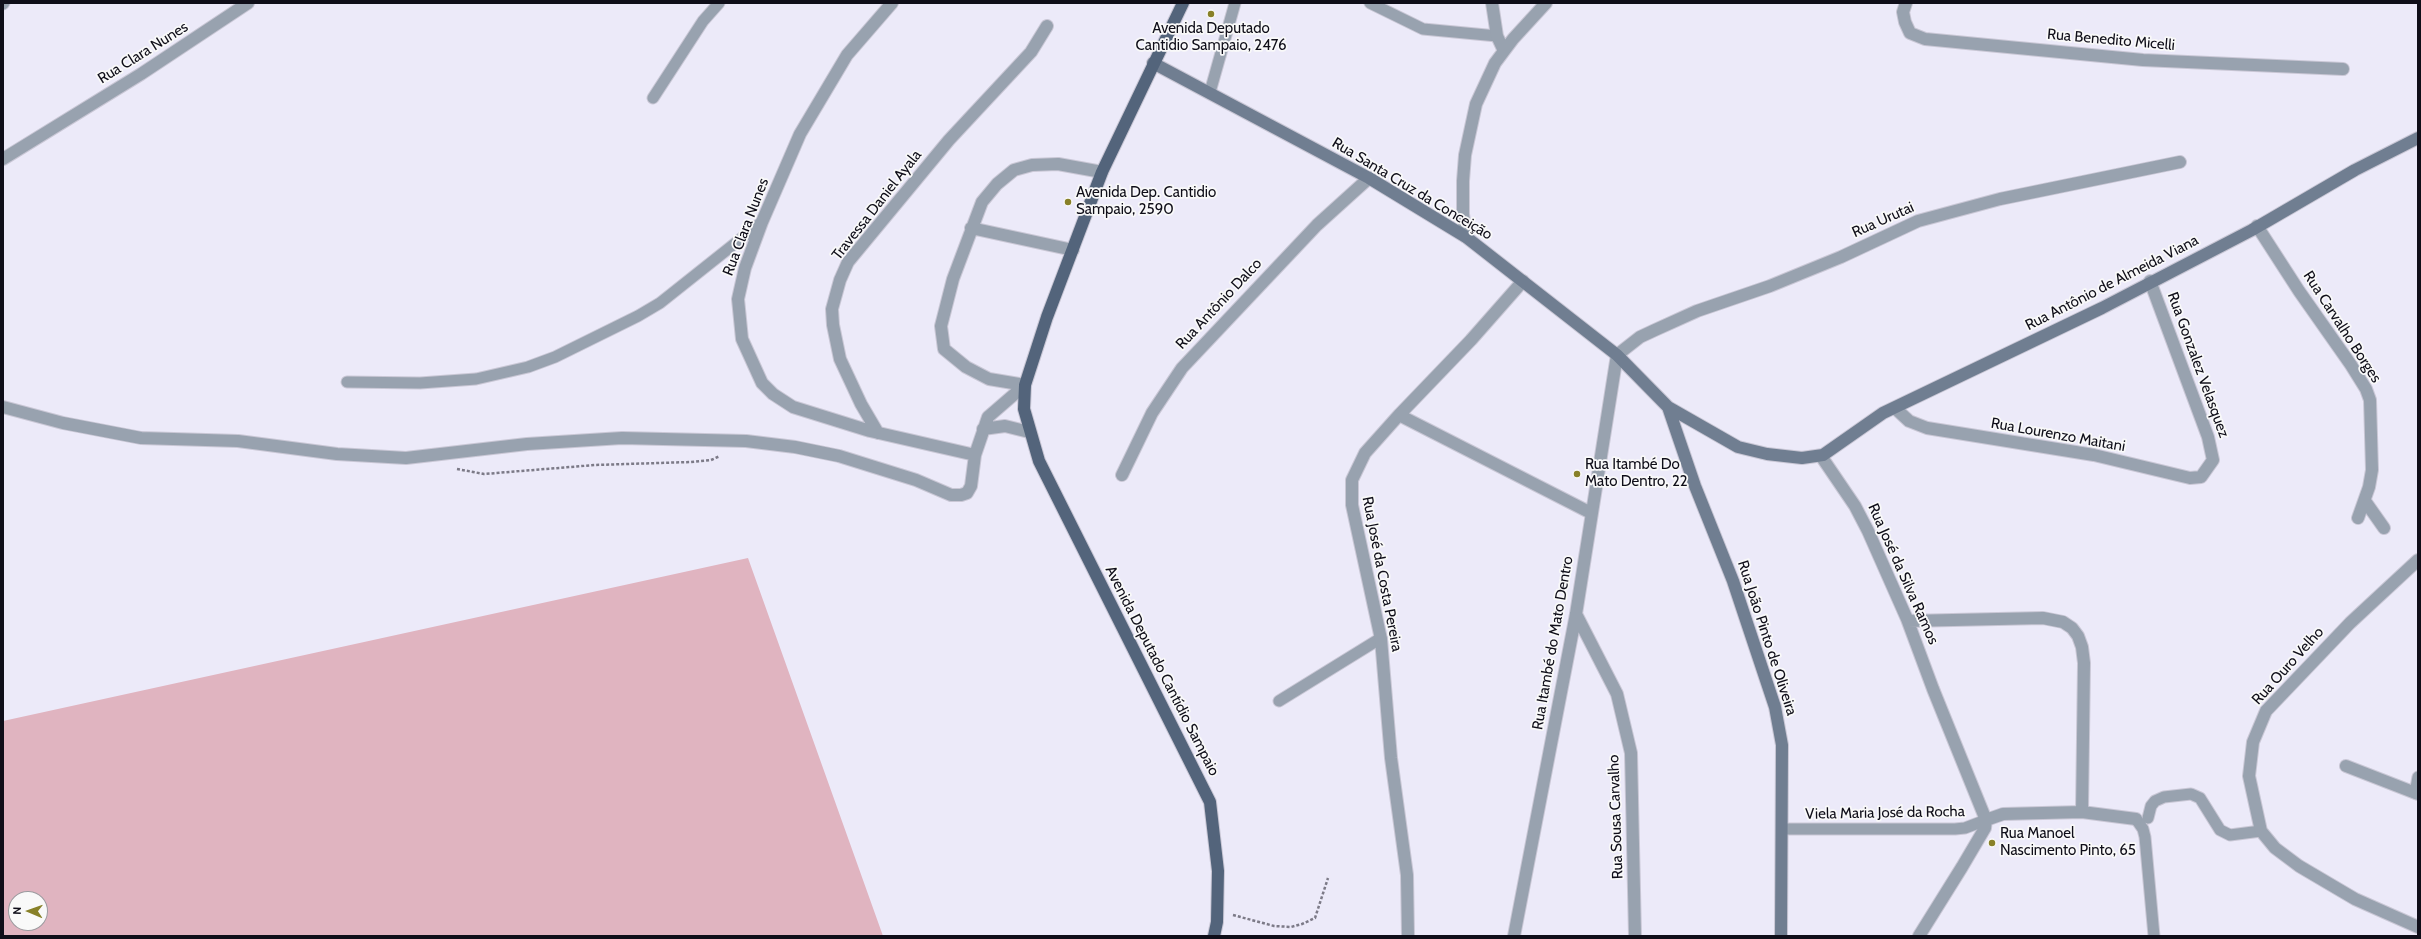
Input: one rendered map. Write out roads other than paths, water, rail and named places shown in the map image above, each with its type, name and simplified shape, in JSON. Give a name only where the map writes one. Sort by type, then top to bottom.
[{"type":"main road","name":"Avenida Deputado Cantídio Sampaio","points":[[1183,3],[1102,172],[1025,385],[1024,409],[1029,432],[1039,460],[1210,802],[1218,871],[1217,911],[1214,936]]},
{"type":"street","name":"Rua Clara Nunes","points":[[3,159],[220,24],[248,3]]},
{"type":"street","name":"Rua Clara Nunes","points":[[892,3],[847,55],[824,91],[800,134],[762,222],[745,268],[738,299],[742,339],[754,369],[768,388],[794,407],[823,418],[878,433],[974,455]]},
{"type":"street","points":[[1492,3],[1497,36],[1504,51]]},
{"type":"street","points":[[1466,237],[1462,194],[1468,142],[1479,97],[1495,63],[1546,3]]},
{"type":"street","name":"Rua Benedito Micelli","points":[[1906,3],[1903,12],[1904,22],[1910,33],[1925,39],[2143,60],[2343,69]]},
{"type":"street","name":"Travessa Daniel Ayala","points":[[878,433],[861,404],[840,359],[833,325],[832,309],[840,280],[848,262],[949,140],[1031,52],[1047,26]]},
{"type":"street","name":"Rua Santa Cruz da Conceição","points":[[1153,63],[1369,178],[1466,237],[1617,355],[1668,407]]},
{"type":"street","name":"Rua Antônio de Almeida Viana","points":[[1823,458],[1883,413],[2102,308],[2150,281],[2257,226],[2355,170],[2417,140]]},
{"type":"street","name":"Rua Urutai","points":[[1617,355],[1640,337],[1655,330],[1697,312],[1770,286],[1841,257],[1918,221],[1954,210],[2034,191],[2180,162]]},
{"type":"street","points":[[1025,385],[989,379],[966,368],[950,356],[942,341],[941,326],[947,297],[971,228],[982,202],[997,184],[1014,170],[1032,165],[1058,164],[1102,172]]},
{"type":"street","name":"Rua Antônio Dalco","points":[[1122,475],[1152,413],[1182,368],[1317,225],[1369,178]]},
{"type":"street","name":"Rua Carvalho Borges","points":[[2257,226],[2366,389],[2370,400],[2372,423],[2372,470],[2365,501],[2358,518]]},
{"type":"street","points":[[971,228],[1073,250]]},
{"type":"street","name":"Rua José da Costa Pereira","points":[[1408,936],[1407,875],[1391,758],[1381,638],[1360,545],[1351,493],[1352,480],[1365,453],[1399,415],[1472,340],[1523,281]]},
{"type":"street","name":"Rua Gonzalez Velasquez","points":[[2150,281],[2189,382],[2208,437],[2213,460]]},
{"type":"street","name":"Rua Itambé do Mato Dentro","points":[[1514,936],[1576,614],[1617,355]]},
{"type":"street","name":"Avenida Deputado Cantídio Sampaio","points":[[3,407],[63,423],[141,438],[238,441],[337,454],[406,458],[527,444],[622,438],[709,439],[795,446],[839,456],[916,480],[951,495],[960,495],[967,493],[973,475],[974,455],[988,417],[1025,385]]},
{"type":"street","points":[[1668,407],[1738,447],[1784,456],[1823,458]]},
{"type":"street","name":"Rua João Pinto de Oliveira","points":[[1668,407],[1695,486],[1733,581],[1776,707],[1782,745],[1781,936]]},
{"type":"street","name":"Rua Lourenzo Maitani","points":[[1895,408],[1909,421],[1927,428],[2094,455],[2190,478],[2201,477],[2213,460]]},
{"type":"street","points":[[1399,415],[1591,513]]},
{"type":"street","points":[[983,429],[1005,426],[1029,432]]},
{"type":"street","name":"Rua José da Silva Ramos","points":[[1823,458],[1855,506],[1868,530],[1908,621],[1933,689],[1986,820]]},
{"type":"street","points":[[2365,501],[2384,528]]},
{"type":"street","name":"Rua Ouro Velho","points":[[2418,560],[2350,623],[2266,711],[2253,742],[2249,776],[2261,831],[2275,848],[2300,866],[2356,899],[2418,926]]},
{"type":"street","name":"Rua Sousa Carvalho","points":[[1576,614],[1617,694],[1631,753],[1635,936]]},
{"type":"street","points":[[1908,621],[2043,618],[2063,622],[2072,628],[2080,642],[2084,663],[2082,812]]},
{"type":"street","points":[[2346,766],[2416,793]]},
{"type":"street","points":[[1918,936],[1985,828],[1986,820],[2003,814],[2082,812],[2136,819]]},
{"type":"lane","points":[[654,98],[703,21],[719,3]]},
{"type":"lane","points":[[1210,92],[1235,3]]},
{"type":"lane","points":[[1370,3],[1423,28],[1497,36]]},
{"type":"lane","points":[[347,382],[420,383],[476,379],[528,367],[555,357],[638,316],[660,303],[762,222]]},
{"type":"lane","points":[[1279,701],[1381,638]]},
{"type":"lane","points":[[2416,793],[2418,777]]},
{"type":"lane","points":[[2148,818],[2151,806],[2155,801],[2164,797],[2191,794],[2200,798],[2220,830],[2230,836],[2261,831]]},
{"type":"lane","points":[[2136,819],[2143,829],[2145,837],[2154,936]]},
{"type":"lane","name":"Viela Maria José da Rocha","points":[[1782,829],[1955,829],[1978,824],[1986,820]]},
{"type":"place","name":"Avenida Deputado Cantidio Sampaio, 2476","points":[[1211,14]]},
{"type":"place","name":"Avenida Dep. Cantidio Sampaio, 2590","points":[[1068,202]]},
{"type":"place","name":"Rua Itambé Do Mato Dentro, 22","points":[[1577,474]]},
{"type":"place","name":"Rua Manoel Nascimento Pinto, 65","points":[[1992,843]]}]
